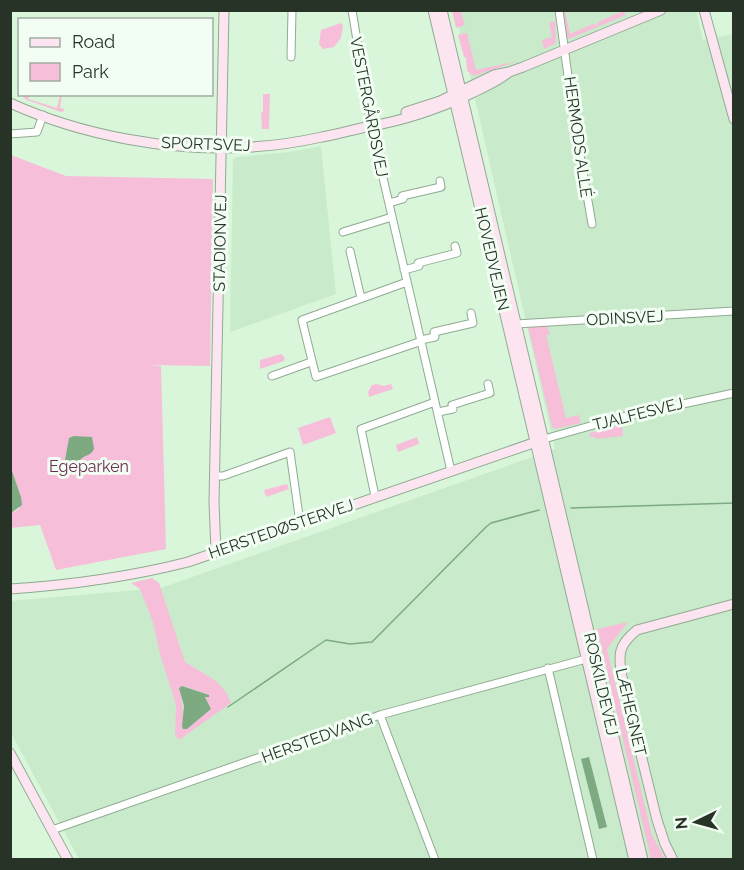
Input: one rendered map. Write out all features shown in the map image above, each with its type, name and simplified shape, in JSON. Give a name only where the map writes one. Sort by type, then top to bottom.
[{"type":"street","name":"STADIONVEJ","points":[[216,552],[214,502],[224,10]]},
{"type":"street","points":[[291,57],[292,10]]},
{"type":"street","name":"VESTERGÅRDSVEJ","points":[[352,10],[371,126],[452,471]]},
{"type":"street","name":"HOVEDVEJEN","points":[[432,10],[555,508]]},
{"type":"street","name":"HOVEDVEJEN","points":[[442,10],[516,324],[539,441]]},
{"type":"street","name":"HERMODS ALLÉ","points":[[559,10],[574,120],[592,224]]},
{"type":"street","name":"SPORTSVEJ","points":[[10,103],[91,130],[175,145],[221,148],[286,143],[386,124],[441,108],[452,98],[496,83],[509,72],[661,10]]},
{"type":"street","points":[[704,10],[734,118]]},
{"type":"street","points":[[10,134],[37,132],[44,115]]},
{"type":"street","name":"VESTERGÅRDSVEJ","points":[[389,203],[403,200],[402,196],[441,187],[440,181]]},
{"type":"street","points":[[343,232],[392,218]]},
{"type":"street","points":[[404,270],[419,266],[418,263],[457,253],[455,246]]},
{"type":"street","points":[[350,251],[361,298]]},
{"type":"street","points":[[407,282],[302,320],[316,377],[435,337],[434,332],[473,323],[471,313]]},
{"type":"street","name":"ODINSVEJ","points":[[516,324],[734,311]]},
{"type":"street","points":[[272,375],[311,362]]},
{"type":"street","points":[[438,412],[453,409],[452,405],[490,393],[488,384]]},
{"type":"street","name":"TJALFESVEJ","points":[[539,441],[622,417],[734,393]]},
{"type":"street","points":[[375,496],[361,429],[435,402]]},
{"type":"street","name":"HERSTEDØSTERVEJ","points":[[10,589],[66,586],[147,572],[216,552],[539,441]]},
{"type":"street","points":[[215,476],[223,476],[290,452],[300,523]]},
{"type":"street","name":"ROSKILDEVEJ","points":[[555,508],[586,659],[634,860]]},
{"type":"street","name":"ROSKILDEVEJ","points":[[555,508],[643,860]]},
{"type":"street","name":"LÆHEGNET","points":[[673,860],[657,820],[622,678],[619,660],[621,649],[627,638],[637,630],[734,604]]},
{"type":"street","name":"HERSTEDVANG","points":[[52,830],[381,715],[586,659]]},
{"type":"street","points":[[548,668],[593,860]]},
{"type":"street","points":[[381,715],[435,860]]},
{"type":"street","points":[[10,753],[68,860]]},
{"type":"shaded area","points":[[455,11],[696,11],[703,40],[733,34],[733,859],[79,859],[11,733],[10,601],[161,588],[555,449]]},
{"type":"shaded area","points":[[321,146],[336,294],[230,332],[233,159]]},
{"type":"shaded area","points":[[92,437],[94,449],[71,470],[67,468],[65,460],[69,438]]},
{"type":"shaded area","points":[[11,468],[22,505],[11,513]]},
{"type":"shaded area","points":[[182,686],[209,695],[205,697],[211,709],[187,729],[183,729],[182,726],[184,706],[179,688]]},
{"type":"shaded area","points":[[589,757],[607,827],[599,829],[581,759]]},
{"type":"green space","points":[[452,11],[461,11],[465,25],[456,28]]},
{"type":"green space","points":[[562,11],[565,11],[570,34],[593,24],[597,25],[598,22],[623,11],[626,15],[569,39],[565,37]]},
{"type":"green space","points":[[555,21],[556,43],[544,49],[542,40],[552,37],[549,23]]},
{"type":"green space","points":[[341,23],[343,25],[341,38],[334,47],[323,49],[319,44],[321,30]]},
{"type":"green space","points":[[467,33],[476,70],[518,61],[474,76],[467,71],[466,57],[464,57],[458,35]]},
{"type":"green space","points":[[263,94],[270,94],[269,129],[262,129]]},
{"type":"green space","points":[[30,96],[28,99],[57,108],[60,96],[62,96],[60,108],[64,111],[61,112],[27,100],[23,97]]},
{"type":"green space","name":"Egeparken","points":[[11,155],[66,176],[213,179],[210,366],[149,365],[161,366],[166,549],[56,570],[40,525],[11,528],[11,513],[19,509],[21,497],[11,468]]},
{"type":"green space","points":[[547,326],[550,334],[546,335],[566,418],[579,415],[581,423],[555,429],[552,427],[528,327]]},
{"type":"green space","points":[[281,354],[285,358],[284,361],[260,369],[260,360]]},
{"type":"green space","points":[[391,384],[393,389],[369,397],[368,392],[372,385],[384,386]]},
{"type":"green space","points":[[330,417],[336,433],[303,445],[298,428]]},
{"type":"green space","points":[[622,425],[623,436],[596,439],[596,437],[590,437],[590,433]]},
{"type":"green space","points":[[417,437],[419,444],[398,452],[396,445]]},
{"type":"green space","points":[[287,484],[289,489],[266,497],[264,490]]},
{"type":"green space","points":[[152,578],[159,583],[185,662],[216,681],[226,692],[231,703],[179,740],[175,735],[176,705],[153,622],[140,589],[131,583]],"holes":[[[183,686],[207,694],[205,696],[211,709],[187,729],[179,688]]]},
{"type":"green space","points":[[628,622],[607,649],[652,835],[665,859],[651,859],[597,629]]},
{"type":"waterway","points":[[571,508],[734,503]]},
{"type":"waterway","points":[[228,707],[326,640],[350,644],[372,642],[491,523],[539,510]]}]
